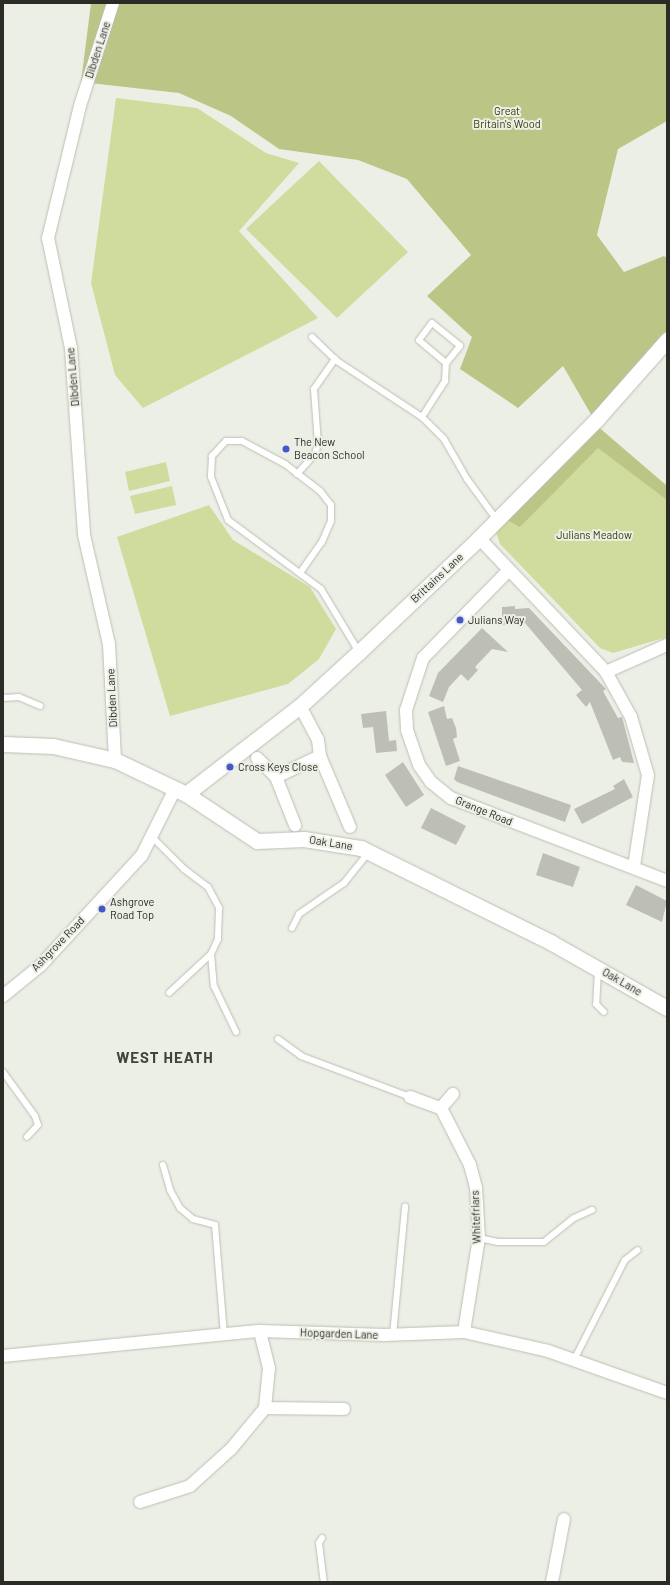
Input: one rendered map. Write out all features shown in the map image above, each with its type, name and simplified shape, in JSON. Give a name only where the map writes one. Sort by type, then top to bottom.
[{"type":"street","name":"Dibden Lane","points":[[113,3],[80,106],[48,238],[71,348],[84,535],[109,644],[115,760]]},
{"type":"street","name":"Brittains Lane","points":[[180,791],[300,706],[359,652],[479,538],[597,419],[667,340]]},
{"type":"street","points":[[479,538],[508,571],[606,672],[631,717],[648,775],[634,866]]},
{"type":"street","name":"Grange Road","points":[[508,571],[424,658],[406,710],[407,730],[419,765],[431,782],[451,798],[634,866],[667,881]]},
{"type":"street","points":[[606,672],[667,645]]},
{"type":"street","points":[[300,706],[318,740],[320,756],[350,827]]},
{"type":"street","name":"Oak Lane","points":[[3,744],[53,746],[115,760],[180,791],[257,841],[336,842],[369,852],[450,889],[599,969],[667,1008]]},
{"type":"street","points":[[276,777],[320,756]]},
{"type":"street","points":[[257,758],[276,777],[294,825]]},
{"type":"street","name":"Ashgrove Road","points":[[3,996],[41,965],[142,855],[151,836],[180,791]]},
{"type":"street","points":[[410,1097],[441,1108],[453,1094]]},
{"type":"street","name":"Whitefriars","points":[[441,1108],[470,1165],[476,1188],[479,1238],[464,1332]]},
{"type":"street","points":[[140,1502],[190,1486],[231,1449],[265,1408],[269,1368],[260,1331]]},
{"type":"street","name":"Hopgarden Lane","points":[[3,1356],[260,1331],[393,1335],[464,1332],[574,1360],[667,1393]]},
{"type":"street","points":[[265,1408],[344,1409]]},
{"type":"street","points":[[552,1582],[564,1519]]},
{"type":"lane","points":[[422,417],[445,381],[446,363],[460,346],[432,323],[419,340],[446,363]]},
{"type":"lane","points":[[312,337],[334,359],[422,417],[444,439],[467,479],[497,520]]},
{"type":"lane","points":[[297,474],[315,454],[318,444],[314,389],[334,359]]},
{"type":"lane","points":[[300,572],[322,542],[332,514],[331,505],[320,491],[297,474],[242,441],[226,441],[212,456],[211,477],[228,520],[321,589],[359,652]]},
{"type":"lane","points":[[3,698],[19,697],[40,706]]},
{"type":"lane","points":[[151,836],[184,869],[208,887],[219,908],[218,938],[211,954],[169,993]]},
{"type":"lane","points":[[292,928],[299,914],[344,883],[369,852]]},
{"type":"lane","points":[[211,954],[214,986],[236,1032]]},
{"type":"lane","points":[[599,969],[596,1004],[604,1012]]},
{"type":"lane","points":[[278,1039],[301,1056],[410,1097]]},
{"type":"lane","points":[[3,1072],[35,1116],[38,1125],[27,1137]]},
{"type":"lane","points":[[163,1165],[170,1190],[180,1208],[193,1219],[215,1224],[224,1335]]},
{"type":"lane","points":[[393,1335],[405,1207]]},
{"type":"lane","points":[[479,1238],[498,1242],[544,1242],[574,1218],[592,1210]]},
{"type":"lane","points":[[574,1360],[625,1260],[638,1250]]},
{"type":"lane","points":[[322,1538],[319,1543],[324,1582]]},
{"type":"green space","name":"Great Britain's Wood","points":[[91,3],[667,3],[667,121],[618,149],[597,235],[624,272],[664,256],[667,258],[667,330],[592,416],[563,366],[518,408],[460,369],[472,337],[427,296],[471,255],[407,179],[358,160],[279,149],[231,116],[179,93],[81,82]]},
{"type":"green space","points":[[116,98],[197,108],[266,153],[299,163],[239,231],[318,318],[143,408],[115,375],[91,283]]},
{"type":"green space","points":[[319,161],[408,252],[337,318],[246,229]]},
{"type":"green space","name":"Julians Meadow","points":[[596,425],[667,486],[667,637],[613,653],[600,648],[500,544],[496,532]]},
{"type":"green space","points":[[596,425],[667,486],[667,500],[598,448],[520,527],[507,520]]},
{"type":"green space","points":[[166,462],[170,481],[129,491],[125,472]]},
{"type":"green space","points":[[172,486],[176,505],[135,514],[130,496]]},
{"type":"green space","points":[[209,505],[233,540],[310,587],[336,629],[319,659],[288,684],[170,716],[117,537]]},
{"type":"building","points":[[515,606],[515,609],[529,608],[606,689],[603,691],[618,718],[622,717],[634,763],[622,762],[620,757],[613,760],[590,702],[586,707],[576,695],[582,690],[525,623],[502,625],[502,607]]},
{"type":"building","points":[[482,628],[508,652],[492,649],[475,667],[478,670],[468,681],[461,674],[449,687],[443,702],[429,696],[438,673]]},
{"type":"building","points":[[444,706],[447,719],[452,718],[456,728],[457,737],[453,739],[460,761],[446,766],[428,712]]},
{"type":"building","points":[[386,711],[389,741],[396,740],[397,751],[376,753],[373,727],[363,728],[361,714]]},
{"type":"building","points":[[403,762],[424,795],[406,807],[385,775]]},
{"type":"building","points":[[458,766],[571,805],[565,822],[457,782],[454,779]]},
{"type":"building","points":[[624,779],[633,797],[582,824],[574,809],[615,789],[613,786]]},
{"type":"building","points":[[431,808],[466,826],[456,845],[421,828]]},
{"type":"building","points":[[543,853],[580,867],[573,887],[536,875]]},
{"type":"building","points":[[636,885],[667,901],[662,922],[626,905]]},
{"type":"place","name":"The New Beacon School","points":[[286,449]]},
{"type":"place","name":"Julians Way","points":[[460,620]]},
{"type":"place","name":"Cross Keys Close","points":[[230,767]]},
{"type":"place","name":"Ashgrove Road Top","points":[[102,909]]},
{"type":"district","name":"WEST HEATH","points":[[165,1058]]}]
